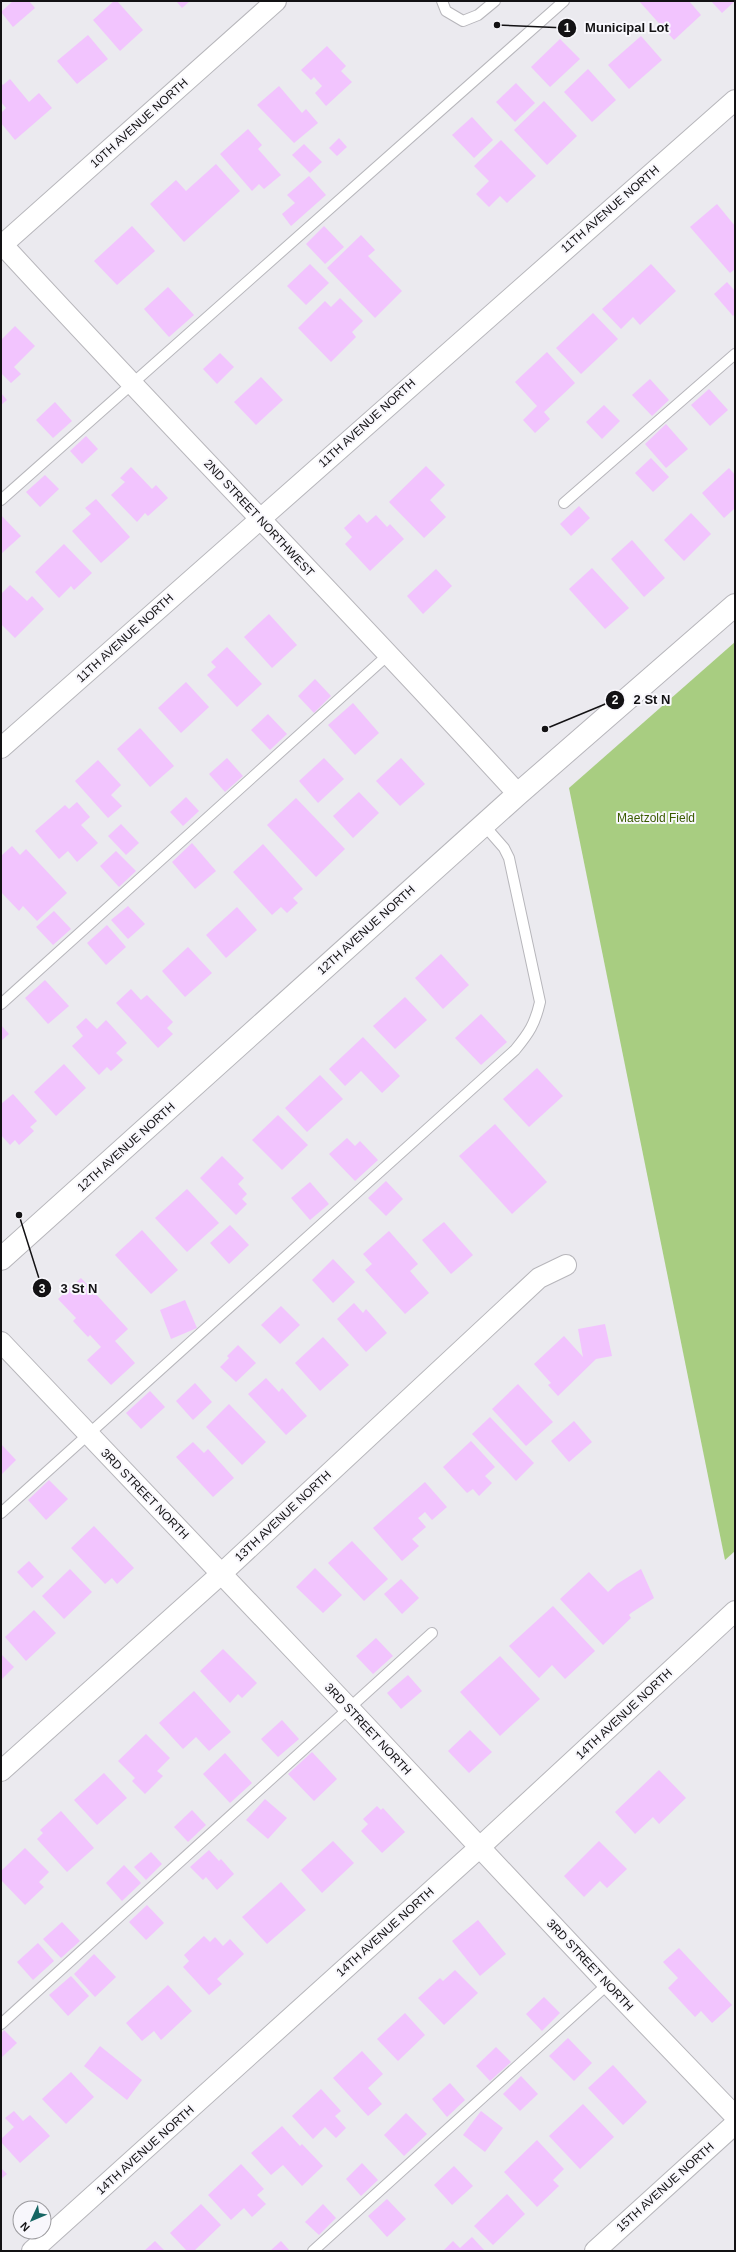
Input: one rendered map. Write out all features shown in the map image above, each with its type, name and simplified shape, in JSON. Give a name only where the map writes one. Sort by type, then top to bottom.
[{"type":"street","name":"10TH AVENUE NORTH","points":[[2,244],[276,1]]},
{"type":"street","name":"11TH AVENUE NORTH","points":[[1,748],[735,100]]},
{"type":"street","name":"2ND STREET NORTHWEST","points":[[2,244],[132,384],[389,654],[518,794]]},
{"type":"street","name":"12TH AVENUE NORTH","points":[[1,1259],[484,824],[735,605]]},
{"type":"street","name":"13TH AVENUE NORTH","points":[[1,1771],[221,1574],[540,1278],[566,1265]]},
{"type":"street","name":"3RD STREET NORTH","points":[[1,1342],[349,1708],[608,1984],[735,2116]]},
{"type":"street","name":"14TH AVENUE NORTH","points":[[32,2251],[480,1847],[735,1611]]},
{"type":"street","name":"15TH AVENUE NORTH","points":[[595,2251],[735,2124]]},
{"type":"lane","points":[[442,1],[446,11],[463,21],[478,15],[495,1]]},
{"type":"lane","points":[[1,500],[564,1]]},
{"type":"lane","points":[[564,503],[735,354]]},
{"type":"lane","points":[[1,1004],[389,654]]},
{"type":"lane","points":[[1,1513],[515,1050],[527,1035],[535,1021],[540,1002],[509,858],[504,848],[484,824]]},
{"type":"lane","points":[[1,2024],[432,1633]]},
{"type":"lane","points":[[313,2251],[608,1984]]},
{"type":"green space","name":"Maetzold Field","points":[[735,642],[735,1551],[725,1560],[569,788]]},
{"type":"building","points":[[13,1],[29,1],[35,8],[13,27],[1,12]]},
{"type":"building","points":[[114,1],[117,1],[143,30],[120,51],[93,20]]},
{"type":"building","points":[[176,1],[190,1],[182,8]]},
{"type":"building","points":[[639,1],[689,1],[701,15],[674,40]]},
{"type":"building","points":[[711,1],[735,1],[722,13]]},
{"type":"building","points":[[88,35],[108,59],[77,84],[57,61]]},
{"type":"building","points":[[641,36],[662,60],[629,89],[608,65]]},
{"type":"building","points":[[560,39],[580,59],[550,87],[531,67]]},
{"type":"building","points":[[327,46],[346,66],[341,71],[352,82],[326,106],[315,93],[322,86],[314,77],[311,80],[301,70]]},
{"type":"building","points":[[588,69],[616,100],[592,122],[564,92]]},
{"type":"building","points":[[10,79],[29,102],[39,93],[52,108],[15,140],[1,123],[1,113],[6,108],[1,102],[1,83],[3,85]]},
{"type":"building","points":[[516,83],[535,103],[515,122],[496,102]]},
{"type":"building","points":[[279,86],[302,113],[306,109],[318,123],[294,143],[257,105]]},
{"type":"building","points":[[544,101],[577,136],[547,165],[514,130]]},
{"type":"building","points":[[472,117],[493,140],[474,158],[452,135]]},
{"type":"building","points":[[248,129],[262,145],[258,149],[281,175],[264,189],[259,184],[252,191],[220,154]]},
{"type":"building","points":[[339,138],[347,147],[337,156],[329,148]]},
{"type":"building","points":[[501,140],[536,176],[507,203],[500,196],[489,207],[476,194],[489,181],[474,166]]},
{"type":"building","points":[[304,144],[322,162],[310,173],[292,155]]},
{"type":"building","points":[[216,164],[240,191],[184,242],[150,204],[176,180],[186,191]]},
{"type":"building","points":[[309,176],[326,195],[291,226],[282,214],[295,203],[287,195]]},
{"type":"building","points":[[717,204],[735,226],[735,269],[730,273],[690,227]]},
{"type":"building","points":[[132,226],[155,251],[117,285],[94,261]]},
{"type":"building","points":[[324,226],[344,247],[325,264],[306,244]]},
{"type":"building","points":[[361,235],[375,250],[368,256],[402,291],[375,318],[327,268]]},
{"type":"building","points":[[310,264],[329,283],[306,305],[287,286]]},
{"type":"building","points":[[651,264],[676,291],[640,325],[633,317],[621,329],[602,309]]},
{"type":"building","points":[[727,282],[735,291],[735,314],[733,316],[714,294]]},
{"type":"building","points":[[168,287],[194,315],[169,337],[144,309]]},
{"type":"building","points":[[340,298],[363,321],[352,332],[356,337],[331,362],[298,328],[325,301],[331,307]]},
{"type":"building","points":[[593,313],[618,339],[581,374],[556,348]]},
{"type":"building","points":[[15,326],[35,346],[14,367],[21,374],[11,383],[1,373],[1,340]]},
{"type":"building","points":[[547,352],[575,383],[544,412],[550,419],[535,433],[523,420],[537,406],[515,382]]},
{"type":"building","points":[[220,353],[234,367],[217,384],[203,369]]},
{"type":"building","points":[[261,377],[283,400],[256,425],[234,402]]},
{"type":"building","points":[[650,379],[669,400],[652,416],[632,395]]},
{"type":"building","points":[[709,389],[728,410],[710,426],[691,405]]},
{"type":"building","points":[[1,393],[7,400],[1,405]]},
{"type":"building","points":[[55,402],[72,421],[53,438],[36,420]]},
{"type":"building","points":[[604,405],[620,421],[602,439],[586,422]]},
{"type":"building","points":[[666,424],[688,449],[666,468],[645,444]]},
{"type":"building","points":[[86,436],[98,449],[82,464],[70,451]]},
{"type":"building","points":[[651,458],[669,477],[653,492],[635,473]]},
{"type":"building","points":[[426,466],[445,485],[430,500],[446,517],[424,538],[389,502]]},
{"type":"building","points":[[131,467],[152,489],[156,485],[168,498],[148,516],[145,513],[137,522],[111,495],[125,482],[120,478]]},
{"type":"building","points":[[729,468],[735,475],[735,508],[724,518],[702,493]]},
{"type":"building","points":[[45,475],[59,489],[40,507],[26,492]]},
{"type":"building","points":[[96,499],[130,537],[101,563],[72,531],[91,514],[85,508]]},
{"type":"building","points":[[579,506],[590,518],[571,536],[560,524]]},
{"type":"building","points":[[691,513],[711,534],[684,561],[664,540]]},
{"type":"building","points":[[359,514],[367,523],[376,515],[387,527],[390,524],[404,539],[370,571],[345,544],[352,537],[344,528]]},
{"type":"building","points":[[1,515],[21,536],[1,554]]},
{"type":"building","points":[[632,540],[665,578],[644,597],[611,559]]},
{"type":"building","points":[[64,544],[92,573],[74,590],[71,586],[59,598],[35,572]]},
{"type":"building","points":[[592,568],[629,608],[605,629],[569,589]]},
{"type":"building","points":[[436,569],[452,586],[423,614],[407,596]]},
{"type":"building","points":[[10,585],[27,601],[32,596],[44,609],[15,638],[1,624],[1,594]]},
{"type":"building","points":[[269,614],[297,645],[272,668],[244,637]]},
{"type":"building","points":[[227,647],[262,684],[237,707],[207,675],[216,667],[211,662]]},
{"type":"building","points":[[315,679],[331,696],[314,713],[298,696]]},
{"type":"building","points":[[186,682],[209,707],[181,733],[158,708]]},
{"type":"building","points":[[353,703],[379,733],[355,755],[328,725]]},
{"type":"building","points":[[268,714],[287,734],[270,750],[251,730]]},
{"type":"building","points":[[140,728],[174,766],[150,787],[117,749]]},
{"type":"building","points":[[227,758],[243,776],[225,792],[209,774]]},
{"type":"building","points":[[324,758],[344,779],[318,803],[299,781]]},
{"type":"building","points":[[401,758],[425,784],[400,806],[376,781]]},
{"type":"building","points":[[98,760],[121,785],[111,795],[122,806],[108,818],[75,781]]},
{"type":"building","points":[[359,792],[379,813],[353,838],[333,816]]},
{"type":"building","points":[[186,797],[199,811],[183,826],[170,812]]},
{"type":"building","points":[[296,798],[345,849],[316,877],[267,825]]},
{"type":"building","points":[[77,802],[90,817],[81,825],[98,843],[77,862],[68,851],[59,859],[35,831],[65,805],[69,809]]},
{"type":"building","points":[[121,824],[139,843],[126,855],[108,836]]},
{"type":"building","points":[[192,843],[216,871],[195,889],[172,862]]},
{"type":"building","points":[[263,844],[303,889],[293,898],[298,903],[287,913],[281,907],[272,915],[233,872]]},
{"type":"building","points":[[12,846],[20,855],[26,849],[67,893],[37,921],[23,906],[19,911],[1,892],[1,856]]},
{"type":"building","points":[[116,851],[136,871],[119,887],[100,866]]},
{"type":"building","points":[[128,906],[145,924],[128,939],[111,920]]},
{"type":"building","points":[[237,907],[257,930],[226,958],[206,935]]},
{"type":"building","points":[[54,911],[71,929],[53,945],[36,927]]},
{"type":"building","points":[[107,925],[126,947],[106,965],[87,943]]},
{"type":"building","points":[[188,947],[212,973],[185,997],[162,971]]},
{"type":"building","points":[[441,954],[469,985],[443,1009],[415,978]]},
{"type":"building","points":[[45,980],[69,1006],[48,1024],[25,998]]},
{"type":"building","points":[[131,989],[141,1000],[147,995],[173,1022],[167,1028],[173,1034],[158,1048],[116,1003]]},
{"type":"building","points":[[405,997],[427,1020],[395,1049],[373,1026]]},
{"type":"building","points":[[481,1014],[507,1042],[481,1065],[455,1038]]},
{"type":"building","points":[[86,1018],[97,1029],[106,1020],[127,1043],[116,1053],[123,1060],[111,1071],[107,1067],[99,1075],[72,1046],[83,1036],[76,1027]]},
{"type":"building","points":[[1,1025],[9,1034],[1,1041]]},
{"type":"building","points":[[363,1037],[400,1076],[382,1093],[361,1071],[345,1086],[329,1069]]},
{"type":"building","points":[[64,1064],[86,1088],[56,1116],[34,1092]]},
{"type":"building","points":[[537,1068],[563,1096],[529,1127],[503,1099]]},
{"type":"building","points":[[320,1075],[343,1099],[307,1132],[285,1108]]},
{"type":"building","points":[[13,1094],[37,1121],[30,1127],[34,1131],[19,1145],[15,1140],[10,1145],[1,1135],[1,1104]]},
{"type":"building","points":[[278,1115],[308,1145],[282,1170],[252,1140]]},
{"type":"building","points":[[495,1124],[547,1182],[512,1214],[459,1156]]},
{"type":"building","points":[[347,1138],[355,1146],[360,1141],[378,1160],[355,1181],[329,1154]]},
{"type":"building","points":[[222,1156],[244,1178],[238,1184],[247,1194],[242,1199],[247,1204],[236,1215],[200,1178]]},
{"type":"building","points":[[386,1181],[403,1199],[386,1216],[368,1198]]},
{"type":"building","points":[[310,1182],[329,1204],[310,1220],[291,1198]]},
{"type":"building","points":[[187,1189],[219,1223],[187,1252],[155,1218]]},
{"type":"building","points":[[444,1222],[473,1255],[451,1274],[422,1240]]},
{"type":"building","points":[[230,1225],[249,1245],[229,1264],[210,1243]]},
{"type":"building","points":[[142,1230],[178,1270],[151,1294],[115,1255]]},
{"type":"building","points":[[389,1231],[418,1264],[410,1271],[429,1293],[405,1314],[365,1270],[372,1264],[363,1254]]},
{"type":"building","points":[[333,1259],[355,1282],[333,1303],[312,1280]]},
{"type":"building","points":[[81,1278],[128,1329],[115,1341],[135,1363],[111,1385],[87,1360],[101,1347],[90,1335],[88,1337],[73,1321],[76,1318],[58,1299]]},
{"type":"building","points":[[185,1300],[197,1328],[171,1339],[160,1310]]},
{"type":"building","points":[[354,1303],[363,1313],[366,1309],[387,1333],[366,1352],[337,1319]]},
{"type":"building","points":[[281,1306],[300,1325],[280,1344],[261,1325]]},
{"type":"building","points":[[605,1324],[612,1356],[596,1359],[558,1396],[548,1385],[551,1383],[534,1364],[564,1336],[583,1357],[578,1329]]},
{"type":"building","points":[[323,1337],[349,1365],[320,1391],[295,1363]]},
{"type":"building","points":[[238,1345],[256,1363],[236,1382],[220,1367],[229,1358],[227,1356]]},
{"type":"building","points":[[266,1378],[279,1392],[282,1388],[307,1416],[286,1435],[248,1394]]},
{"type":"building","points":[[195,1383],[212,1402],[193,1420],[176,1401]]},
{"type":"building","points":[[518,1384],[553,1422],[526,1446],[492,1409]]},
{"type":"building","points":[[150,1391],[165,1407],[141,1429],[126,1413]]},
{"type":"building","points":[[229,1404],[266,1442],[242,1465],[206,1427]]},
{"type":"building","points":[[490,1417],[534,1463],[516,1481],[472,1434]]},
{"type":"building","points":[[574,1421],[592,1442],[569,1462],[551,1441]]},
{"type":"building","points":[[471,1441],[495,1467],[485,1476],[492,1483],[479,1496],[473,1489],[467,1493],[443,1467]]},
{"type":"building","points":[[193,1442],[204,1453],[208,1449],[234,1478],[213,1497],[176,1457]]},
{"type":"building","points":[[1,1444],[16,1460],[1,1475]]},
{"type":"building","points":[[49,1480],[68,1499],[46,1520],[28,1500]]},
{"type":"building","points":[[425,1482],[447,1507],[432,1520],[425,1512],[418,1518],[426,1527],[412,1539],[419,1546],[402,1561],[373,1528]]},
{"type":"building","points":[[94,1526],[134,1568],[117,1584],[112,1578],[105,1584],[71,1548]]},
{"type":"building","points":[[352,1541],[388,1579],[364,1601],[328,1563]]},
{"type":"building","points":[[29,1561],[44,1577],[32,1588],[17,1572]]},
{"type":"building","points":[[315,1568],[342,1595],[323,1613],[296,1587]]},
{"type":"building","points":[[70,1569],[92,1592],[64,1619],[42,1596]]},
{"type":"building","points":[[641,1569],[654,1598],[631,1613],[629,1615],[631,1618],[603,1645],[560,1599],[589,1572],[608,1592],[617,1584]]},
{"type":"building","points":[[401,1579],[419,1598],[402,1614],[384,1594]]},
{"type":"building","points":[[553,1606],[595,1651],[565,1679],[552,1665],[539,1678],[509,1646]]},
{"type":"building","points":[[34,1610],[56,1633],[26,1661],[5,1637]]},
{"type":"building","points":[[376,1638],[393,1656],[373,1674],[356,1656]]},
{"type":"building","points":[[223,1649],[257,1683],[242,1698],[238,1694],[230,1703],[200,1671]]},
{"type":"building","points":[[1,1654],[14,1667],[1,1680]]},
{"type":"building","points":[[500,1656],[540,1699],[500,1736],[460,1692]]},
{"type":"building","points":[[408,1675],[422,1691],[401,1709],[387,1693]]},
{"type":"building","points":[[194,1691],[231,1732],[209,1751],[196,1737],[183,1749],[159,1723]]},
{"type":"building","points":[[282,1720],[299,1739],[278,1757],[261,1739]]},
{"type":"building","points":[[470,1730],[492,1752],[469,1773],[448,1751]]},
{"type":"building","points":[[146,1734],[170,1758],[157,1771],[163,1776],[145,1794],[132,1781],[135,1778],[118,1761]]},
{"type":"building","points":[[312,1752],[337,1779],[314,1801],[288,1774]]},
{"type":"building","points":[[225,1753],[252,1783],[230,1803],[203,1774]]},
{"type":"building","points":[[659,1770],[686,1798],[659,1824],[653,1817],[635,1834],[615,1812]]},
{"type":"building","points":[[104,1773],[127,1798],[97,1825],[74,1800]]},
{"type":"building","points":[[265,1799],[287,1818],[268,1839],[246,1820]]},
{"type":"building","points":[[377,1806],[381,1810],[383,1808],[405,1832],[382,1853],[361,1831],[368,1824],[363,1819]]},
{"type":"building","points":[[192,1810],[206,1825],[188,1842],[174,1827]]},
{"type":"building","points":[[61,1811],[94,1848],[67,1872],[37,1839],[43,1833],[40,1830]]},
{"type":"building","points":[[333,1841],[354,1863],[322,1893],[301,1870]]},
{"type":"building","points":[[599,1841],[627,1869],[607,1888],[600,1881],[584,1897],[564,1876]]},
{"type":"building","points":[[25,1848],[49,1872],[39,1882],[44,1887],[25,1905],[1,1880],[1,1871]]},
{"type":"building","points":[[209,1850],[219,1861],[221,1859],[234,1874],[217,1890],[206,1877],[203,1880],[190,1867]]},
{"type":"building","points":[[151,1852],[162,1864],[146,1880],[134,1867]]},
{"type":"building","points":[[124,1865],[141,1883],[122,1901],[106,1883]]},
{"type":"building","points":[[281,1882],[306,1910],[267,1944],[242,1917]]},
{"type":"building","points":[[147,1905],[164,1923],[146,1940],[129,1922]]},
{"type":"building","points":[[478,1920],[506,1954],[480,1976],[452,1941]]},
{"type":"building","points":[[62,1922],[80,1941],[61,1958],[43,1939]]},
{"type":"building","points":[[204,1936],[210,1942],[215,1937],[223,1946],[230,1939],[244,1954],[217,1979],[222,1984],[209,1995],[183,1967],[189,1961],[184,1955]]},
{"type":"building","points":[[38,1943],[54,1961],[33,1980],[17,1962]]},
{"type":"building","points":[[679,1948],[732,2005],[712,2023],[701,2011],[695,2017],[668,1988],[678,1978],[663,1962]]},
{"type":"building","points":[[94,1954],[116,1977],[95,1997],[74,1974]]},
{"type":"building","points":[[455,1970],[478,1993],[444,2025],[418,1998],[440,1978],[443,1981]]},
{"type":"building","points":[[71,1976],[89,1996],[68,2016],[49,1995]]},
{"type":"building","points":[[168,1985],[192,2011],[161,2040],[154,2031],[142,2041],[126,2023]]},
{"type":"building","points":[[544,1997],[560,2013],[542,2031],[526,2014]]},
{"type":"building","points":[[405,2013],[425,2035],[398,2061],[377,2039]]},
{"type":"building","points":[[4,2030],[17,2043],[1,2058],[1,2034]]},
{"type":"building","points":[[568,2038],[592,2063],[574,2081],[549,2056]]},
{"type":"building","points":[[100,2046],[142,2080],[127,2100],[84,2066]]},
{"type":"building","points":[[496,2047],[511,2062],[490,2081],[476,2066]]},
{"type":"building","points":[[362,2051],[383,2074],[368,2088],[382,2104],[368,2116],[333,2078]]},
{"type":"building","points":[[613,2065],[647,2102],[623,2125],[588,2088]]},
{"type":"building","points":[[71,2072],[94,2097],[66,2124],[42,2099]]},
{"type":"building","points":[[521,2076],[538,2094],[520,2111],[503,2094]]},
{"type":"building","points":[[450,2083],[465,2100],[447,2117],[432,2099]]},
{"type":"building","points":[[321,2089],[341,2111],[335,2116],[346,2128],[336,2138],[325,2127],[313,2139],[292,2116]]},
{"type":"building","points":[[583,2104],[614,2137],[580,2169],[549,2136]]},
{"type":"building","points":[[14,2111],[23,2121],[30,2115],[50,2136],[20,2163],[1,2142],[1,2139],[14,2127],[5,2118]]},
{"type":"building","points":[[481,2111],[503,2128],[485,2152],[463,2135]]},
{"type":"building","points":[[406,2113],[427,2134],[404,2156],[384,2135]]},
{"type":"building","points":[[282,2126],[300,2146],[302,2144],[323,2166],[302,2186],[283,2165],[271,2175],[251,2153]]},
{"type":"building","points":[[537,2140],[564,2169],[553,2180],[559,2186],[537,2207],[504,2172]]},
{"type":"building","points":[[362,2163],[378,2180],[361,2196],[346,2179]]},
{"type":"building","points":[[241,2164],[264,2189],[257,2195],[266,2204],[252,2217],[244,2208],[231,2220],[208,2195]]},
{"type":"building","points":[[454,2166],[473,2186],[452,2205],[434,2185]]},
{"type":"building","points":[[1,2168],[7,2174],[1,2179]]},
{"type":"building","points":[[507,2194],[525,2214],[493,2245],[474,2226]]},
{"type":"building","points":[[387,2199],[406,2219],[387,2237],[368,2216]]},
{"type":"building","points":[[201,2204],[221,2225],[194,2251],[187,2251],[170,2233]]},
{"type":"building","points":[[323,2204],[336,2218],[319,2235],[305,2222]]},
{"type":"building","points":[[472,2237],[485,2251],[443,2251],[453,2241],[460,2248]]},
{"type":"building","points":[[155,2241],[165,2251],[144,2251]]},
{"type":"building","points":[[281,2241],[290,2251],[270,2251]]},
{"type":"place","name":"Municipal Lot","points":[[497,25]]},
{"type":"place","name":"2 St N","points":[[545,729]]},
{"type":"place","name":"3 St N","points":[[19,1215]]}]
